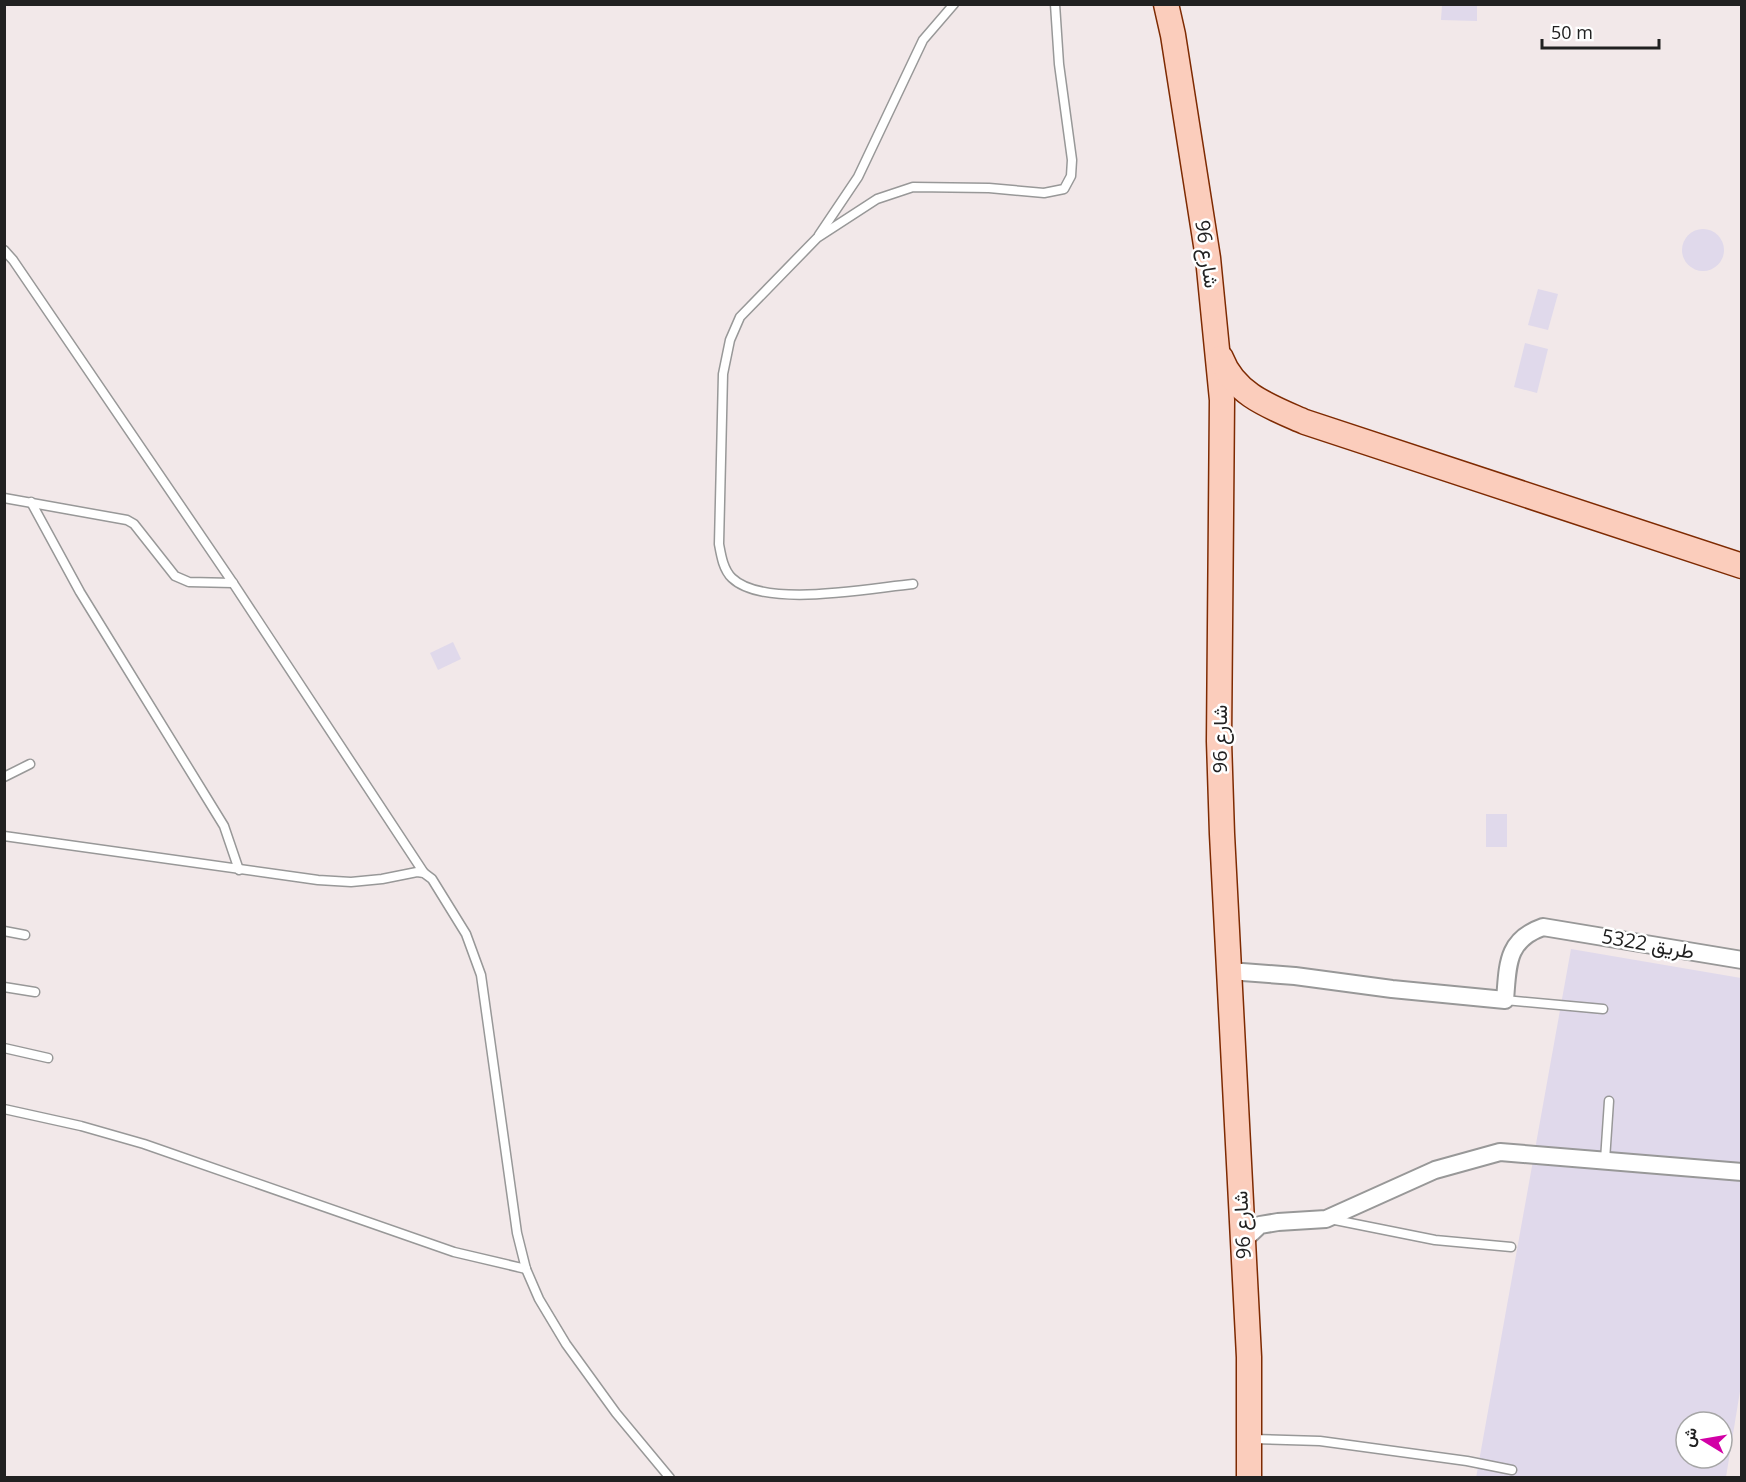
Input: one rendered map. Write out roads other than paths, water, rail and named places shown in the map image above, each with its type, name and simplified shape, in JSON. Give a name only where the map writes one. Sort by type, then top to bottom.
[{"type":"street","name":"شارع 96","points":[[1154,4],[1179,139],[1197,260],[1210,402],[1212,833],[1222,999],[1237,1343],[1239,1478]]},
{"type":"street","name":"شارع 96","points":[[1166,4],[1203,225],[1222,400],[1219,741],[1249,1357],[1249,1478]]},
{"type":"street","points":[[1218,350],[1227,373],[1238,386],[1260,402],[1305,422],[1742,566]]},
{"type":"street","points":[[1222,443],[1230,420],[1246,410],[1305,422]]},
{"type":"street","name":"طريق 5322","points":[[1504,1000],[1508,968],[1514,947],[1527,932],[1543,927],[1742,960]]},
{"type":"street","points":[[1229,971],[1295,976],[1504,1000]]},
{"type":"street","points":[[1243,1241],[1260,1226],[1278,1222],[1326,1219],[1435,1170],[1500,1152],[1742,1172]]},
{"type":"lane","points":[[913,584],[777,595],[756,591],[732,578],[724,565],[719,544],[723,374],[729,340],[740,317],[817,238],[858,177],[923,40],[954,4]]},
{"type":"lane","points":[[817,238],[877,199],[913,187],[989,188],[1044,193],[1064,189],[1071,176],[1072,160],[1059,64],[1054,4]]},
{"type":"lane","points":[[4,250],[233,583],[424,873],[438,887],[466,934],[481,975],[517,1233],[526,1269],[539,1299],[566,1344],[616,1413],[670,1478]]},
{"type":"lane","points":[[4,498],[127,520],[134,524],[175,576],[189,582],[233,583]]},
{"type":"lane","points":[[31,502],[80,592],[224,826],[239,870]]},
{"type":"lane","points":[[4,777],[30,764]]},
{"type":"lane","points":[[4,836],[239,870],[351,882],[424,873]]},
{"type":"lane","points":[[4,931],[25,935]]},
{"type":"lane","points":[[4,987],[35,992]]},
{"type":"lane","points":[[1504,1000],[1603,1010]]},
{"type":"lane","points":[[4,1048],[48,1058]]},
{"type":"lane","points":[[1605,1160],[1609,1101]]},
{"type":"lane","points":[[4,1108],[144,1144],[454,1252],[526,1269]]},
{"type":"lane","points":[[1326,1219],[1436,1240],[1511,1247]]},
{"type":"lane","points":[[1249,1439],[1320,1441],[1467,1461],[1512,1470]]}]
